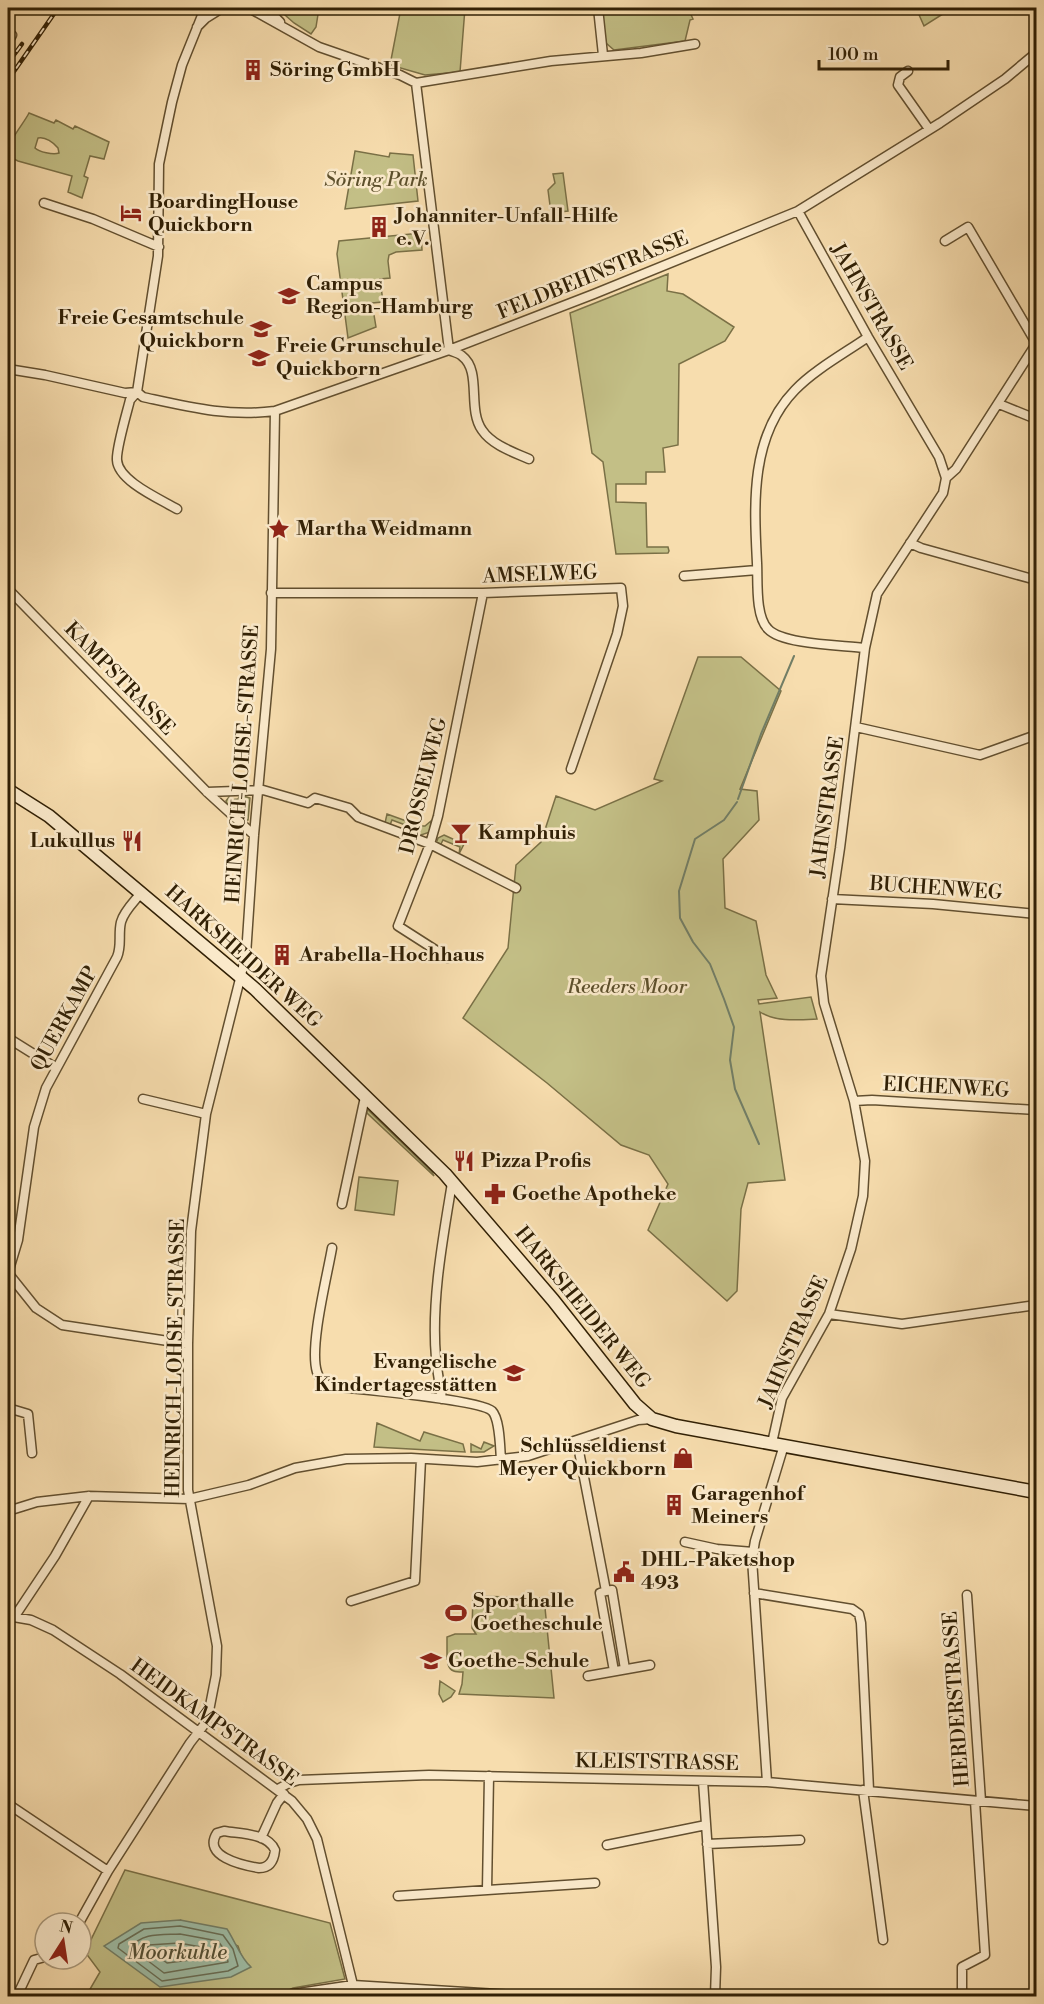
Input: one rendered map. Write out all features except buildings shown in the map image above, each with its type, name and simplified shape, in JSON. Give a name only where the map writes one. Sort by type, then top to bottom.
[{"type":"main road","name":"HARKSHEIDER WEG","points":[[8,790],[49,816],[242,977],[365,1097],[452,1183],[553,1300],[618,1386],[652,1419],[676,1426],[1036,1492]]},
{"type":"street","points":[[177,509],[136,486],[122,474],[116,460],[130,400],[136,392],[151,308],[159,247],[159,164],[172,102],[195,29],[205,8]]},
{"type":"street","points":[[195,29],[206,18],[222,8]]},
{"type":"street","points":[[249,8],[319,47],[400,75],[416,83],[551,61],[641,53],[695,44]]},
{"type":"street","points":[[266,8],[286,29]]},
{"type":"street","points":[[598,8],[603,55]]},
{"type":"street","name":"FELDBEHNSTRASSE","points":[[8,369],[125,393],[136,392],[143,397],[210,412],[251,414],[275,411],[449,350],[798,211],[1005,79],[1036,53]]},
{"type":"street","points":[[908,71],[900,77],[898,85],[929,129]]},
{"type":"street","points":[[416,83],[449,350],[462,356],[470,366],[473,374],[473,408],[482,431],[488,438],[506,449],[529,459]]},
{"type":"street","points":[[44,203],[93,219],[159,247]]},
{"type":"street","name":"JAHNSTRASSE","points":[[768,1782],[753,1552],[778,1444],[782,1398],[829,1314],[851,1249],[863,1196],[865,1161],[854,1101],[824,1003],[821,976],[865,648],[877,594],[938,501],[946,478],[939,457],[868,337],[798,211]]},
{"type":"street","points":[[945,241],[968,227],[1036,344],[956,469],[946,478]]},
{"type":"street","points":[[865,648],[800,641],[775,634],[767,629],[760,612],[755,519],[756,487],[763,447],[777,413],[805,381],[868,337]]},
{"type":"street","points":[[999,404],[1036,419]]},
{"type":"street","name":"HEINRICH-LOHSE-STRASSE","points":[[86,1911],[108,1871],[190,1743],[207,1721],[216,1675],[217,1646],[189,1499],[188,1344],[191,1231],[206,1114],[246,955],[271,649],[275,411]]},
{"type":"street","points":[[910,543],[1036,580]]},
{"type":"street","points":[[684,576],[757,570]]},
{"type":"street","name":"AMSELWEG","points":[[271,593],[483,593],[621,588],[623,606],[617,634],[571,769]]},
{"type":"street","name":"KAMPSTRASSE","points":[[8,589],[207,792],[254,835]]},
{"type":"street","name":"DROSSELWEG","points":[[448,958],[398,926],[430,844],[438,816],[483,593]]},
{"type":"street","points":[[856,727],[980,755],[1036,735]]},
{"type":"street","points":[[207,792],[263,790],[308,803],[315,798],[349,808],[358,818],[430,844],[516,888]]},
{"type":"street","name":"QUERKAMP","points":[[8,1273],[18,1240],[34,1127],[46,1088],[120,952],[123,916],[141,893]]},
{"type":"street","name":"BUCHENWEG","points":[[832,899],[933,904],[1036,914]]},
{"type":"street","points":[[8,1038],[56,1068]]},
{"type":"street","points":[[342,1204],[365,1097]]},
{"type":"street","points":[[143,1099],[206,1114]]},
{"type":"street","name":"EICHENWEG","points":[[854,1101],[872,1100],[1036,1110]]},
{"type":"street","points":[[442,1399],[436,1357],[436,1317],[439,1276],[452,1183]]},
{"type":"street","points":[[332,1248],[317,1335],[315,1362],[321,1381],[329,1386],[442,1399],[484,1407],[493,1412],[497,1420],[501,1460]]},
{"type":"street","points":[[8,1273],[36,1308],[62,1325],[188,1344]]},
{"type":"street","points":[[829,1314],[902,1324],[1036,1305]]},
{"type":"street","points":[[8,1410],[8,1408],[28,1414],[32,1453]]},
{"type":"street","points":[[8,1511],[37,1502],[88,1496],[189,1499],[249,1485],[298,1467],[371,1457],[477,1462],[501,1460],[528,1456],[638,1420],[652,1419]]},
{"type":"street","points":[[578,1441],[606,1591]]},
{"type":"street","points":[[351,1601],[416,1581],[421,1459]]},
{"type":"street","points":[[11,1616],[55,1556],[88,1496]]},
{"type":"street","points":[[685,1542],[717,1549],[753,1552]]},
{"type":"street","points":[[614,1671],[600,1593],[606,1591],[612,1590],[625,1669]]},
{"type":"street","points":[[754,1593],[852,1609],[859,1614],[866,1790],[883,1940]]},
{"type":"street","name":"HERDERSTRASSE","points":[[962,1996],[962,1967],[985,1955],[967,1595]]},
{"type":"street","name":"HEIDKAMPSTRASSE","points":[[11,1616],[31,1620],[53,1630],[120,1674],[281,1791],[300,1810],[313,1829],[353,1985]]},
{"type":"street","points":[[588,1676],[650,1665]]},
{"type":"street","name":"KLEISTSTRASSE","points":[[281,1791],[289,1783],[299,1780],[400,1775],[703,1780],[768,1782],[1036,1806]]},
{"type":"street","points":[[487,1890],[489,1776]]},
{"type":"street","points":[[703,1780],[716,1967],[715,1996]]},
{"type":"street","points":[[261,1838],[281,1791]]},
{"type":"street","points":[[8,1804],[108,1871]]},
{"type":"street","points":[[607,1845],[706,1825]]},
{"type":"street","points":[[220,1831],[261,1838],[270,1842],[275,1850],[271,1863],[264,1868],[222,1856],[215,1851],[213,1845],[215,1836],[220,1831]]},
{"type":"street","points":[[707,1844],[800,1840]]},
{"type":"street","points":[[398,1896],[595,1883]]},
{"type":"street","points":[[16,1996],[33,1962]]},
{"type":"street","points":[[287,1996],[353,1985],[483,1995],[529,1996]]},
{"type":"green space","points":[[277,8],[319,8],[316,27],[311,34]]},
{"type":"green space","points":[[401,8],[465,8],[460,72],[425,75],[390,65]]},
{"type":"green space","points":[[601,8],[688,8],[693,19],[690,20],[685,41],[614,50],[606,43]]},
{"type":"green space","points":[[916,8],[946,8],[946,12],[924,26]]},
{"type":"green space","points":[[29,113],[54,123],[56,120],[73,129],[75,126],[109,142],[104,159],[90,156],[84,176],[88,178],[82,198],[68,192],[72,176],[8,156],[10,145]],"holes":[[[38,138],[54,144],[59,153],[46,153],[35,148]]]},
{"type":"green space","name":"Söring Park","points":[[355,151],[389,157],[390,153],[413,155],[418,201],[345,209]]},
{"type":"green space","points":[[563,173],[568,211],[551,213],[548,190],[555,183],[553,174]]},
{"type":"green space","points":[[421,233],[422,250],[396,252],[389,255],[390,278],[380,279],[383,302],[372,303],[376,327],[348,338],[337,254],[339,241]]},
{"type":"green space","points":[[668,274],[667,291],[683,294],[734,327],[725,341],[679,364],[678,445],[663,448],[665,472],[646,472],[646,484],[616,484],[616,502],[646,503],[647,547],[668,547],[668,553],[616,554],[603,462],[592,453],[570,313]]},
{"type":"green space","name":"Reeders Moor","points":[[698,657],[741,657],[781,691],[740,789],[757,791],[759,820],[723,859],[725,908],[756,921],[766,975],[777,998],[758,1000],[759,1004],[811,997],[817,1019],[780,1019],[760,1012],[785,1180],[748,1183],[741,1209],[737,1291],[727,1301],[648,1230],[668,1184],[649,1155],[621,1145],[547,1083],[463,1018],[508,948],[516,865],[541,842],[556,796],[595,810],[662,781],[654,779]]},
{"type":"green space","points":[[240,795],[250,798],[246,821],[226,801],[229,797],[230,800],[238,799]]},
{"type":"green space","points":[[387,814],[420,826],[425,826],[431,821],[430,832],[418,836],[415,834],[416,829],[392,820],[390,825],[385,823]]},
{"type":"green space","points":[[444,835],[464,844],[459,854],[460,847],[443,840],[440,846],[436,844],[438,838]]},
{"type":"green space","points":[[366,1108],[432,1172],[434,1176],[367,1113]]},
{"type":"green space","points":[[359,1177],[398,1181],[394,1215],[355,1210]]},
{"type":"green space","points":[[377,1423],[420,1441],[424,1432],[463,1444],[465,1452],[374,1447]]},
{"type":"green space","points":[[484,1442],[494,1446],[484,1452],[471,1452],[471,1444],[481,1449]]},
{"type":"green space","points":[[473,1596],[544,1598],[554,1698],[459,1694],[463,1672],[454,1671],[449,1667],[448,1664],[452,1658],[447,1659],[447,1637],[455,1634],[476,1634],[472,1628]]},
{"type":"green space","points":[[440,1681],[455,1691],[443,1702],[439,1694]]},
{"type":"green space","points":[[125,1870],[330,1923],[345,1979],[293,1988],[277,1996],[86,1996],[100,1972],[93,1963],[93,1936]],"holes":[[[180,1920],[238,1946],[243,1961],[250,1966]]]},
{"type":"water","name":"Moorkuhle","points":[[180,1920],[227,1929],[241,1955],[251,1967],[231,1977],[160,1987],[104,1946],[141,1923]]},
{"type":"waterway","points":[[738,799],[761,734],[794,656]]},
{"type":"waterway","points":[[737,802],[724,820],[695,839],[679,891],[680,918],[693,942],[710,964],[734,1027],[730,1060],[735,1089],[759,1144]]},
{"type":"railway","points":[[8,80],[58,8]]},
{"type":"railway","points":[[8,63],[22,44]]},
{"type":"place","name":"Söring GmbH","points":[[253,70]]},
{"type":"place","name":"BoardingHouse Quickborn","points":[[131,213]]},
{"type":"place","name":"Johanniter-Unfall-Hilfe e.V.","points":[[379,227]]},
{"type":"place","name":"Campus Region-Hamburg","points":[[289,296]]},
{"type":"place","name":"Freie Gesamtschule Quickborn","points":[[261,329]]},
{"type":"place","name":"Freie Grunschule Quickborn","points":[[259,358]]},
{"type":"place","name":"Martha Weidmann","points":[[279,529]]},
{"type":"place","name":"Kamphuis","points":[[461,833]]},
{"type":"place","name":"Lukullus","points":[[132,841]]},
{"type":"place","name":"Arabella-Hochhaus","points":[[282,955]]},
{"type":"place","name":"Pizza Profis","points":[[464,1161]]},
{"type":"place","name":"Goethe Apotheke","points":[[495,1194]]},
{"type":"place","name":"Evangelische Kindertagesstätten","points":[[514,1373]]},
{"type":"place","name":"Schlüsseldienst Meyer Quickborn","points":[[683,1458]]},
{"type":"place","name":"Garagenhof Meiners","points":[[674,1505]]},
{"type":"place","name":"DHL-Paketshop 493","points":[[624,1572]]},
{"type":"place","name":"Sporthalle Goetheschule","points":[[456,1613]]},
{"type":"place","name":"Goethe-Schule","points":[[431,1661]]}]
